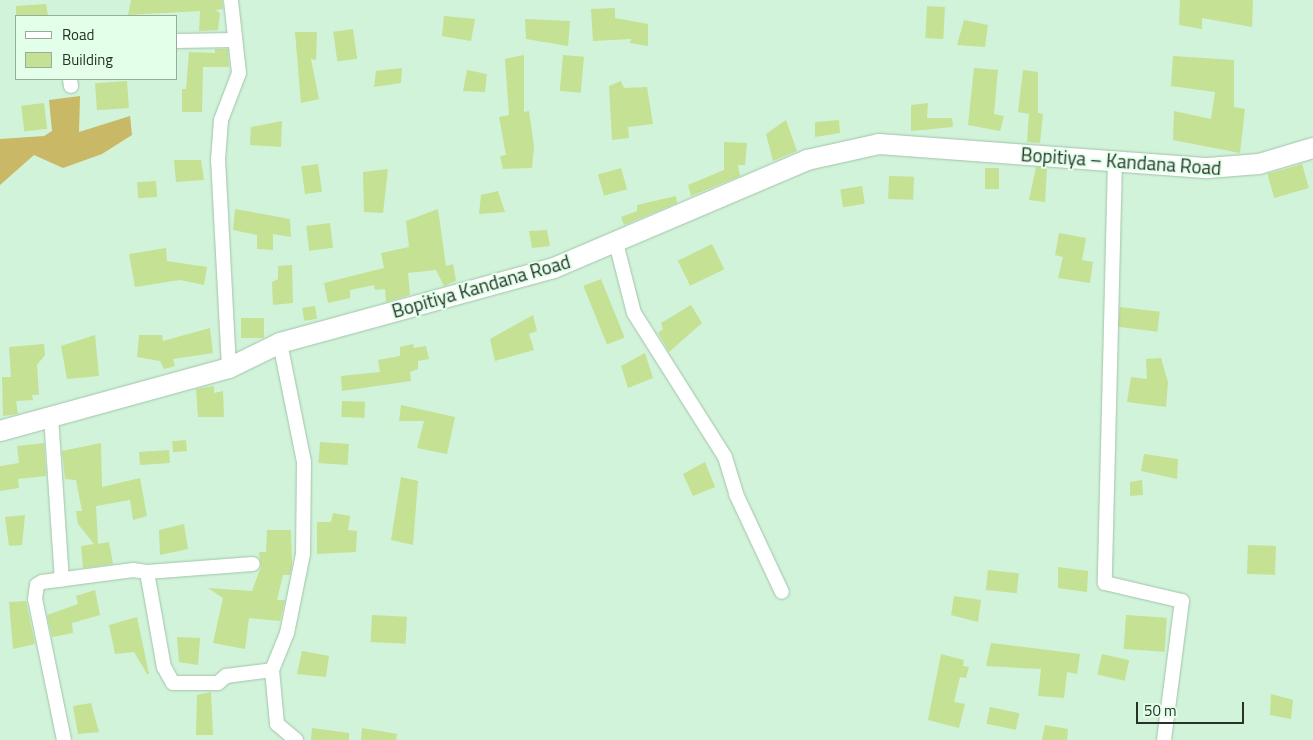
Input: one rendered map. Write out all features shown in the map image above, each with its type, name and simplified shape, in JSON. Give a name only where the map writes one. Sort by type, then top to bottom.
[{"type":"main road","name":"Bopitiya Kandana Road","points":[[0,428],[229,368],[280,343],[554,268],[807,160],[879,144],[957,150]]},
{"type":"main road","name":"Bopitiya – Kandana Road","points":[[957,150],[1233,168],[1313,148]]},
{"type":"street","points":[[229,368],[218,160],[221,120],[239,73],[231,0]]},
{"type":"street","points":[[178,41],[235,40]]},
{"type":"street","points":[[1115,161],[1105,583],[1182,601],[1164,740]]},
{"type":"street","points":[[616,243],[634,313],[725,457],[736,494],[782,592]]},
{"type":"street","points":[[280,343],[304,462],[303,554],[287,633],[272,670],[277,724],[296,740]]},
{"type":"street","points":[[51,416],[62,580]]},
{"type":"street","points":[[64,740],[36,599],[37,586],[62,580],[133,570],[147,572],[253,564]]},
{"type":"street","points":[[147,572],[167,680],[218,683],[226,676],[272,670]]},
{"type":"shaded area","points":[[80,96],[79,132],[130,116],[132,135],[102,154],[63,168],[34,155],[0,185],[0,139],[44,136],[52,131],[49,100]]},
{"type":"building","points":[[131,0],[222,0],[223,9],[215,10],[220,13],[218,30],[199,31],[200,11],[128,15]]},
{"type":"building","points":[[1180,0],[1253,0],[1252,27],[1202,18],[1202,29],[1179,25]]},
{"type":"building","points":[[46,4],[48,15],[16,15],[16,6]]},
{"type":"building","points":[[927,6],[945,7],[943,39],[925,38]]},
{"type":"building","points":[[615,8],[615,18],[648,24],[648,46],[630,43],[631,39],[593,41],[591,9]]},
{"type":"building","points":[[444,16],[475,19],[471,41],[442,36]]},
{"type":"building","points":[[525,19],[570,21],[568,46],[526,39]]},
{"type":"building","points":[[964,20],[988,25],[985,47],[957,45]]},
{"type":"building","points":[[353,29],[357,59],[337,61],[333,32]]},
{"type":"building","points":[[295,32],[317,32],[316,60],[311,59],[319,99],[301,103]]},
{"type":"building","points":[[215,49],[228,49],[229,67],[203,67],[202,112],[182,112],[182,89],[186,89],[189,52],[215,53]]},
{"type":"building","points":[[524,55],[524,112],[529,111],[534,147],[532,168],[503,169],[500,156],[506,155],[499,117],[509,115],[505,59]]},
{"type":"building","points":[[563,55],[584,57],[581,93],[560,91]]},
{"type":"building","points":[[1173,56],[1234,60],[1234,107],[1245,109],[1240,153],[1173,140],[1174,111],[1211,119],[1215,92],[1171,86]]},
{"type":"building","points":[[402,68],[401,83],[374,87],[376,71]]},
{"type":"building","points":[[974,68],[998,70],[994,114],[1004,116],[1000,131],[968,125]]},
{"type":"building","points":[[467,70],[487,74],[485,92],[463,91]]},
{"type":"building","points":[[1023,70],[1038,72],[1038,113],[1043,114],[1040,143],[1027,142],[1029,114],[1018,112]]},
{"type":"building","points":[[127,81],[129,108],[97,110],[95,83]]},
{"type":"building","points":[[621,81],[624,88],[647,87],[653,124],[628,127],[629,138],[612,140],[609,86]]},
{"type":"building","points":[[44,103],[47,129],[24,132],[21,106]]},
{"type":"building","points":[[928,103],[927,118],[952,118],[953,127],[911,131],[911,105]]},
{"type":"building","points":[[786,120],[797,151],[773,161],[766,134]]},
{"type":"building","points":[[839,120],[840,133],[815,137],[815,122]]},
{"type":"building","points":[[282,121],[281,147],[250,145],[251,127]]},
{"type":"building","points":[[724,142],[747,143],[745,165],[738,165],[740,176],[691,196],[688,185],[724,170]]},
{"type":"building","points":[[174,160],[201,160],[204,180],[176,182]]},
{"type":"building","points":[[318,164],[322,192],[305,194],[301,166]]},
{"type":"building","points":[[1302,164],[1309,188],[1274,198],[1267,174]]},
{"type":"building","points":[[1036,167],[1047,168],[1045,202],[1029,200]]},
{"type":"building","points":[[621,168],[627,189],[604,196],[598,175]]},
{"type":"building","points":[[985,168],[999,168],[999,189],[985,189]]},
{"type":"building","points":[[388,169],[383,213],[364,212],[363,172]]},
{"type":"building","points":[[889,176],[914,177],[913,200],[888,199]]},
{"type":"building","points":[[156,181],[157,197],[138,198],[137,182]]},
{"type":"building","points":[[862,186],[865,204],[843,207],[840,189]]},
{"type":"building","points":[[498,191],[505,212],[479,214],[481,195]]},
{"type":"building","points":[[676,196],[677,203],[624,225],[621,217],[637,211],[637,205]]},
{"type":"building","points":[[235,209],[290,219],[291,237],[273,234],[273,250],[257,249],[257,235],[233,230]]},
{"type":"building","points":[[438,209],[446,266],[453,264],[456,281],[444,286],[436,270],[408,273],[410,295],[386,302],[385,289],[375,290],[374,285],[350,290],[350,298],[328,303],[324,283],[384,268],[381,253],[409,247],[406,221]]},
{"type":"building","points":[[330,223],[333,248],[309,251],[306,226]]},
{"type":"building","points":[[547,230],[550,246],[532,248],[529,231]]},
{"type":"building","points":[[1059,233],[1086,238],[1082,260],[1093,262],[1090,283],[1058,278],[1063,257],[1055,255]]},
{"type":"building","points":[[712,244],[724,269],[690,286],[678,261]]},
{"type":"building","points":[[166,248],[167,261],[207,267],[204,285],[180,280],[135,287],[129,254]]},
{"type":"building","points":[[292,265],[293,303],[273,305],[272,282],[278,279],[278,266]]},
{"type":"building","points":[[601,279],[625,337],[607,345],[583,286]]},
{"type":"building","points":[[691,305],[702,323],[669,352],[658,333],[663,329],[661,323]]},
{"type":"building","points":[[315,306],[317,319],[304,321],[302,308]]},
{"type":"building","points":[[1120,307],[1160,312],[1157,332],[1118,327]]},
{"type":"building","points":[[533,315],[537,331],[529,334],[534,350],[495,361],[490,339]]},
{"type":"building","points":[[241,318],[264,318],[264,338],[241,338]]},
{"type":"building","points":[[210,328],[213,353],[173,359],[175,366],[164,369],[160,361],[137,357],[139,335],[162,335],[163,341]]},
{"type":"building","points":[[95,335],[99,376],[67,379],[61,346]]},
{"type":"building","points":[[44,344],[45,355],[37,365],[39,395],[32,395],[33,400],[16,401],[18,414],[3,416],[2,377],[11,377],[9,347]]},
{"type":"building","points":[[413,344],[414,348],[426,346],[429,359],[418,361],[418,369],[410,372],[411,381],[342,391],[341,376],[380,372],[378,360],[400,356],[400,347]]},
{"type":"building","points":[[645,353],[653,378],[628,388],[621,366]]},
{"type":"building","points":[[1161,358],[1168,382],[1166,407],[1127,402],[1131,377],[1147,379],[1146,359]]},
{"type":"building","points":[[214,386],[214,393],[223,391],[224,417],[198,417],[196,389]]},
{"type":"building","points":[[342,401],[365,402],[364,418],[341,417]]},
{"type":"building","points":[[401,405],[455,417],[447,454],[417,448],[424,421],[399,421]]},
{"type":"building","points":[[186,440],[187,451],[173,452],[172,441]]},
{"type":"building","points":[[320,442],[349,444],[347,465],[319,463]]},
{"type":"building","points":[[44,443],[46,476],[18,479],[19,488],[0,491],[0,466],[19,463],[17,446]]},
{"type":"building","points":[[101,443],[102,487],[140,478],[147,516],[133,520],[130,500],[96,506],[98,544],[109,542],[113,564],[83,568],[81,546],[94,544],[78,524],[76,511],[82,511],[76,480],[65,479],[62,451]]},
{"type":"building","points":[[169,450],[170,463],[140,465],[139,452]]},
{"type":"building","points":[[1144,454],[1178,459],[1177,479],[1141,471]]},
{"type":"building","points":[[705,462],[715,487],[693,496],[683,474]]},
{"type":"building","points":[[401,477],[418,481],[413,545],[391,540]]},
{"type":"building","points":[[1142,480],[1143,495],[1130,496],[1130,482]]},
{"type":"building","points":[[333,513],[350,516],[348,530],[357,531],[356,552],[317,554],[317,522],[331,522]]},
{"type":"building","points":[[25,515],[22,545],[9,546],[5,517]]},
{"type":"building","points":[[184,524],[188,549],[160,555],[159,530]]},
{"type":"building","points":[[267,530],[291,530],[292,566],[290,575],[283,575],[277,600],[285,600],[280,621],[249,618],[245,649],[213,643],[223,598],[208,588],[252,591],[261,567],[259,552],[266,552]]},
{"type":"building","points":[[1248,545],[1276,546],[1275,575],[1247,574]]},
{"type":"building","points":[[1058,567],[1088,571],[1087,592],[1058,588]]},
{"type":"building","points":[[988,570],[1019,573],[1017,593],[986,590]]},
{"type":"building","points":[[95,590],[100,615],[72,623],[73,633],[52,637],[47,615],[78,604],[76,596]]},
{"type":"building","points":[[954,596],[981,600],[978,622],[951,615]]},
{"type":"building","points":[[26,601],[35,644],[13,649],[9,602]]},
{"type":"building","points":[[372,615],[407,617],[406,644],[371,642]]},
{"type":"building","points":[[1126,615],[1167,618],[1165,652],[1124,649]]},
{"type":"building","points":[[137,617],[149,674],[147,674],[134,652],[115,654],[109,625]]},
{"type":"building","points":[[177,637],[200,638],[198,665],[179,662]]},
{"type":"building","points":[[991,643],[1080,654],[1077,674],[1067,672],[1064,698],[1038,696],[1041,669],[986,666]]},
{"type":"building","points":[[302,651],[329,656],[326,677],[297,674]]},
{"type":"building","points":[[941,654],[964,660],[963,666],[969,667],[966,678],[960,677],[954,702],[965,704],[959,728],[928,720]]},
{"type":"building","points":[[1102,654],[1129,660],[1125,681],[1097,674]]},
{"type":"building","points":[[211,692],[213,735],[196,735],[197,695]]},
{"type":"building","points":[[1271,694],[1293,700],[1291,719],[1270,715]]},
{"type":"building","points":[[91,703],[99,732],[78,734],[73,706]]},
{"type":"building","points":[[990,707],[1019,713],[1016,730],[986,724]]},
{"type":"building","points":[[1045,725],[1068,729],[1067,740],[1042,740]]},
{"type":"building","points":[[312,728],[349,733],[349,740],[311,740]]},
{"type":"building","points":[[362,728],[397,734],[396,740],[361,740]]}]
